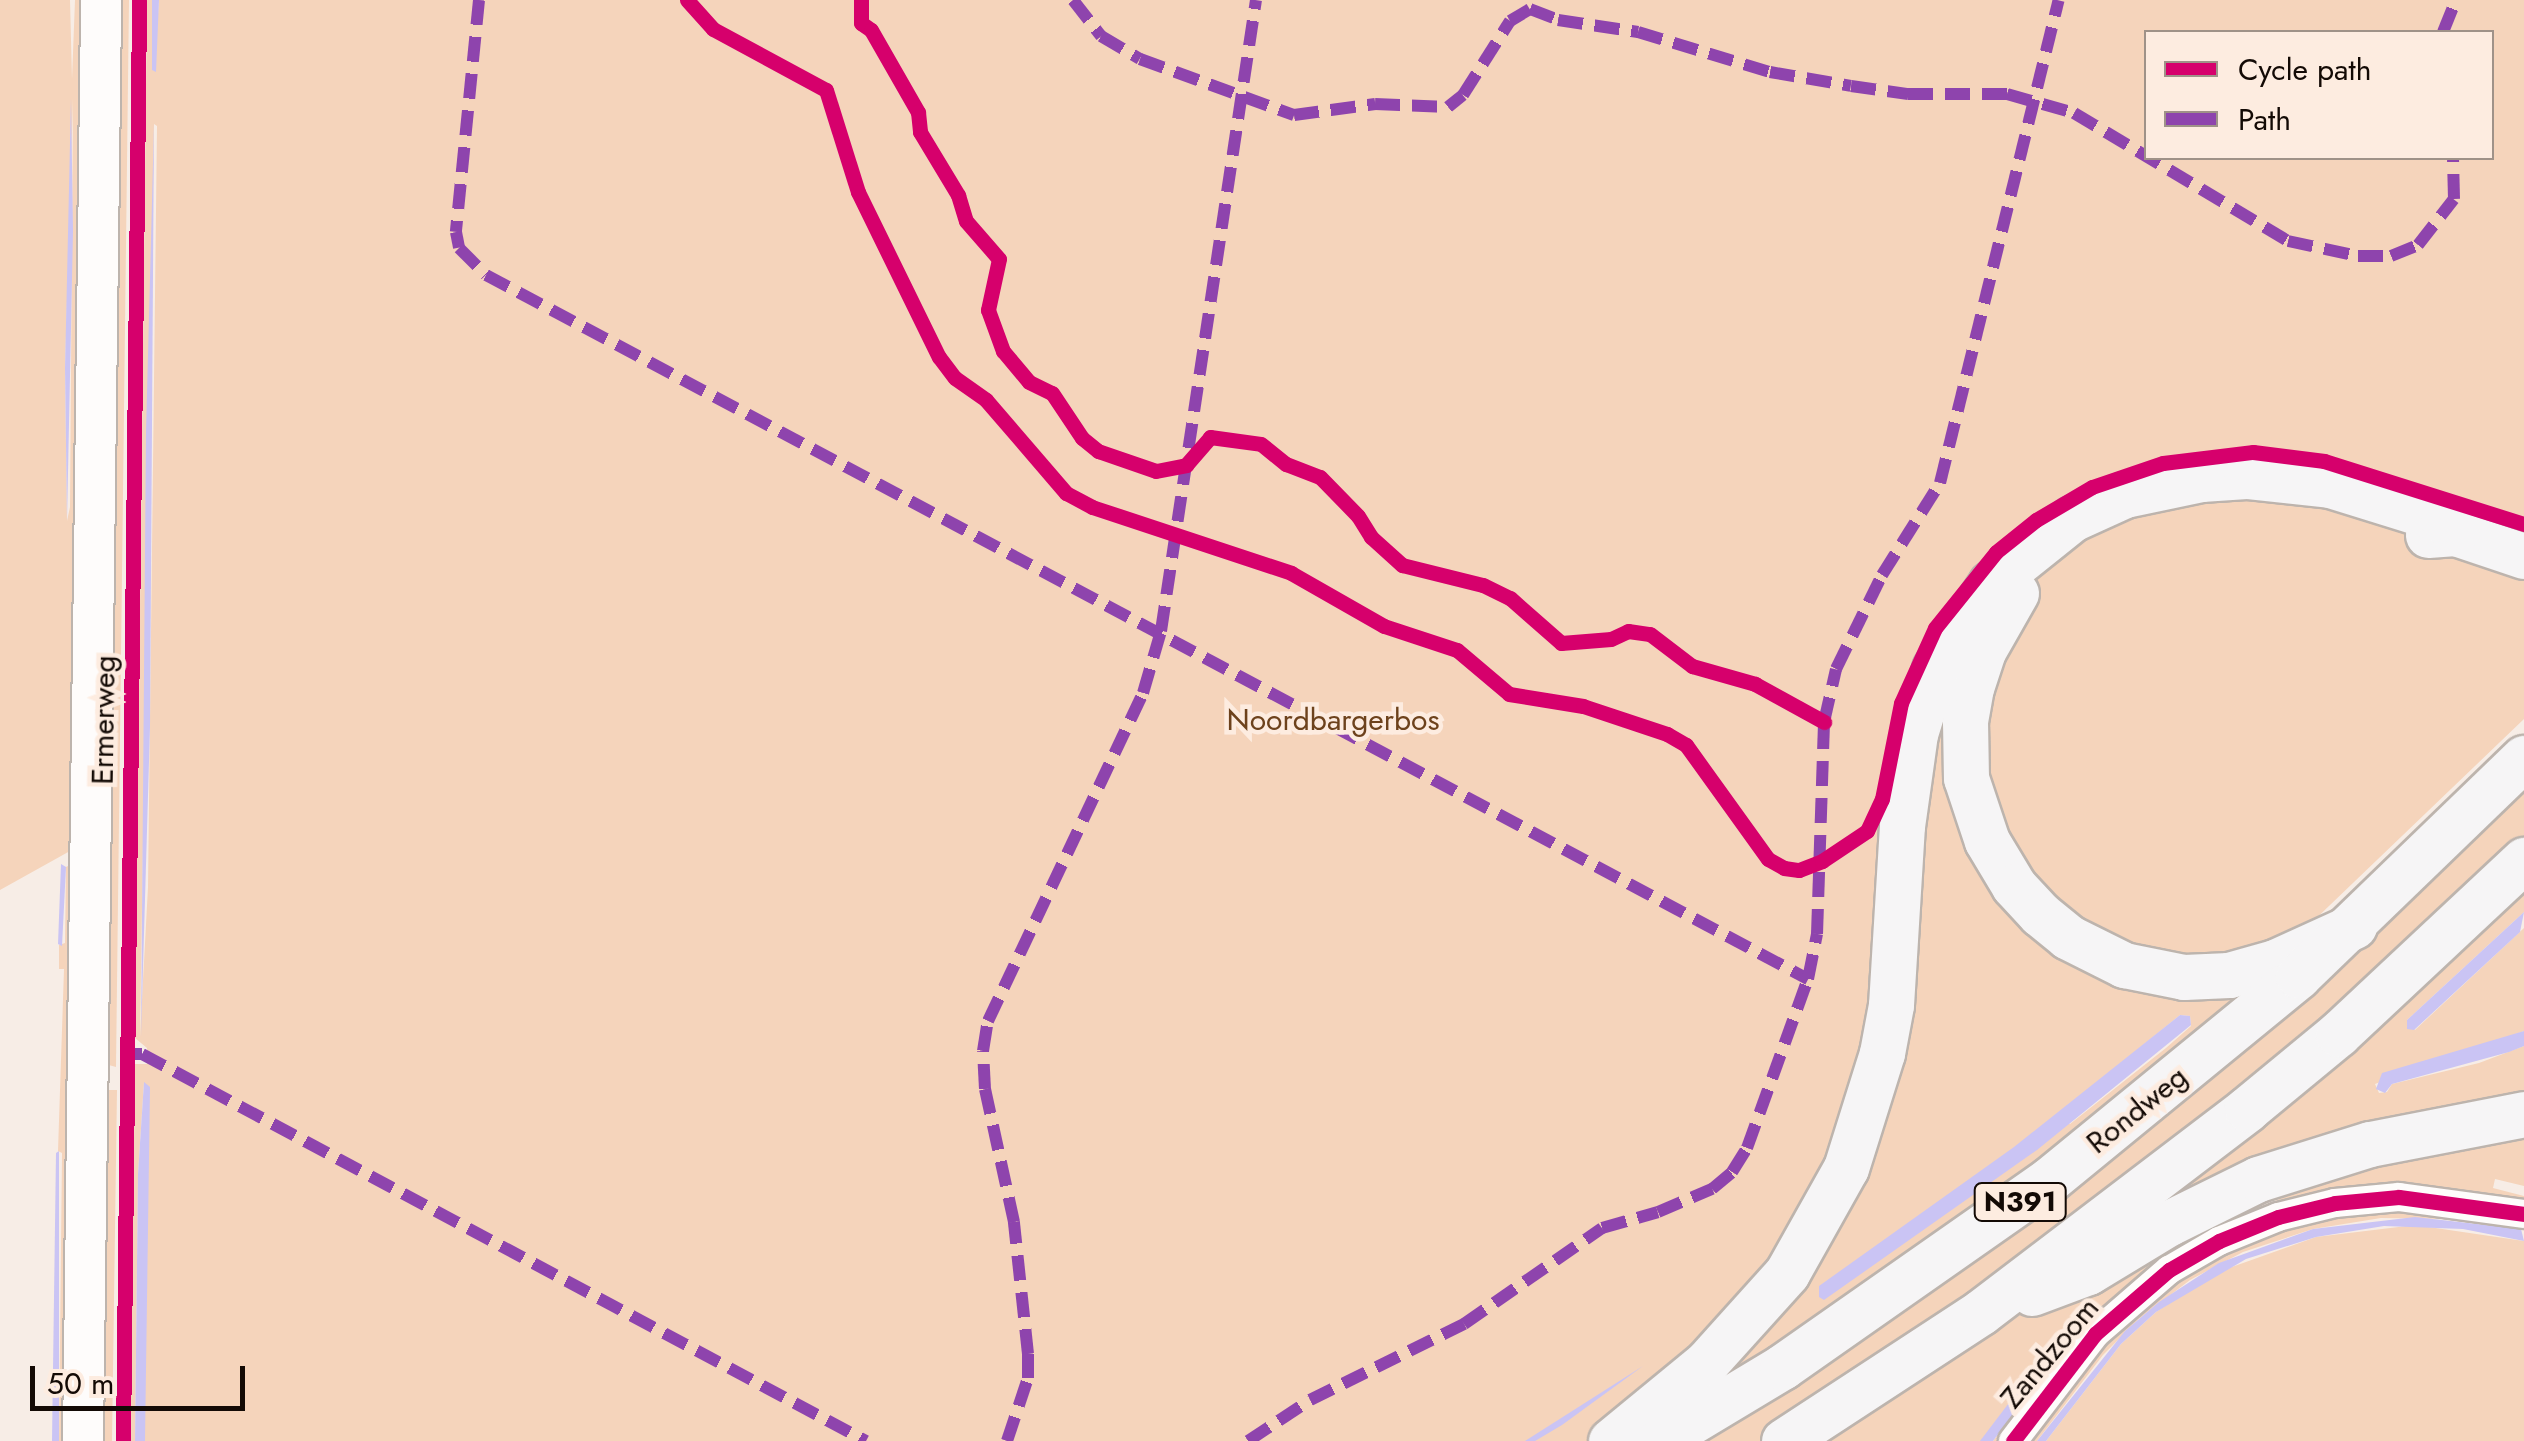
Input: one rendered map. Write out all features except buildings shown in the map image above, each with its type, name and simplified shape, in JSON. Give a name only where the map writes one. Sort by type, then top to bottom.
[{"type":"main road","name":"N391","points":[[1611,1441],[1706,1364],[1787,1273],[1846,1168],[1882,1054],[1890,1005],[1902,826],[1915,734],[1935,669],[1991,584],[2072,520],[2125,495],[2201,479],[2273,478],[2330,485],[2442,530],[2524,556]]},
{"type":"main road","name":"N391","points":[[2354,926],[2275,962],[2229,975],[2184,977],[2124,965],[2068,937],[2014,886],[1987,841],[1966,778],[1965,722],[1971,687],[1997,623],[2034,574],[2100,528],[2144,511],[2232,497],[2277,498],[2442,530]]},
{"type":"main road","name":"Rondweg","points":[[1659,1441],[1798,1356],[2050,1180],[2240,1026],[2354,926],[2524,758]]},
{"type":"main road","name":"N391","points":[[1784,1441],[1982,1312],[2247,1110],[2351,1021],[2524,860]]},
{"type":"main road","name":"N391","points":[[1982,1312],[2088,1272],[2169,1223],[2258,1179],[2370,1144],[2524,1114]]},
{"type":"street","name":"Ermerweg","points":[[83,1441],[102,0]]},
{"type":"street","name":"Zandzoom","points":[[2013,1441],[2095,1334],[2169,1270],[2219,1241],[2278,1217],[2335,1204],[2399,1197],[2524,1214]]},
{"type":"green space","points":[[0,0],[70,0],[72,79],[75,0],[86,0],[70,1441],[59,1441],[62,1153],[58,1151],[64,969],[59,969],[59,945],[65,943],[66,867],[70,865],[70,851],[0,890]],"holes":[[[73,98],[67,521],[65,369]]]},
{"type":"green space","points":[[114,0],[129,0],[116,1067],[105,1064]]},
{"type":"green space","name":"Noordbargerbos","points":[[147,0],[152,0],[154,72],[159,0],[2524,0],[2524,719],[2305,929],[2234,983],[2524,786],[2524,837],[2449,911],[2524,883],[2524,912],[2407,1020],[2415,1030],[2524,928],[2524,1031],[2375,1084],[2379,1093],[2387,1092],[2392,1084],[2479,1063],[2524,1046],[2524,1106],[2231,1212],[2115,1276],[2100,1291],[2200,1232],[2294,1193],[2373,1168],[2524,1138],[2524,1186],[2495,1179],[2493,1188],[2524,1196],[2524,1207],[2443,1192],[2209,1239],[2005,1441],[1993,1441],[2078,1327],[1982,1441],[143,1441],[144,1082],[138,1174],[135,1441],[130,1441],[135,1064],[147,1064],[147,1048],[135,1038]],"holes":[[[154,124],[157,126],[148,887],[140,1037]],[[2180,1015],[2190,1016],[2191,1026],[2166,1048],[2070,1124],[2052,1119]]]},
{"type":"green space","points":[[101,1090],[117,1090],[112,1441],[98,1441]]},
{"type":"green space","points":[[2379,1207],[2524,1221],[2524,1229],[2447,1219],[2381,1218],[2313,1229],[2243,1252],[2190,1280],[2139,1319],[2103,1355],[2037,1441],[2022,1441],[2062,1387],[2157,1290],[2277,1226]]},
{"type":"green space","points":[[2415,1225],[2524,1241],[2524,1441],[2046,1441],[2121,1344],[2156,1312],[2215,1273],[2316,1237]]},
{"type":"shaded area","points":[[152,0],[159,0],[156,72],[152,70]]},
{"type":"shaded area","points":[[71,98],[73,231],[67,521],[65,368]]},
{"type":"shaded area","points":[[154,124],[150,727],[141,1037],[146,432]]},
{"type":"shaded area","points":[[61,864],[66,867],[62,946],[58,944]]},
{"type":"shaded area","points":[[2524,912],[2520,932],[2414,1030],[2407,1029],[2407,1020]]},
{"type":"shaded area","points":[[2180,1015],[2190,1016],[2191,1025],[2037,1150],[1824,1300],[1819,1297],[1819,1286],[2014,1147]]},
{"type":"shaded area","points":[[2524,1031],[2524,1046],[2509,1052],[2392,1084],[2385,1093],[2376,1089],[2382,1073]]},
{"type":"shaded area","points":[[144,1082],[150,1087],[145,1441],[135,1441],[138,1174]]},
{"type":"shaded area","points":[[59,1151],[59,1441],[52,1441],[56,1153]]},
{"type":"shaded area","points":[[2415,1217],[2521,1229],[2524,1241],[2463,1229],[2384,1226],[2316,1237],[2246,1259],[2156,1312],[2121,1344],[2046,1441],[2037,1441],[2125,1331],[2159,1302],[2219,1263],[2313,1229]]},
{"type":"shaded area","points":[[2072,1320],[2079,1327],[1993,1441],[1980,1441]]},
{"type":"shaded area","points":[[1643,1366],[1562,1425],[1535,1441],[1525,1441]]},
{"type":"marked path","points":[[479,0],[456,232],[459,248],[486,275],[1808,979]]},
{"type":"marked path","points":[[1073,0],[1101,36],[1140,59],[1294,115],[1375,104],[1448,107],[1463,95],[1510,21],[1530,9],[1558,20],[1638,32],[1770,72],[1908,94],[2007,94],[2074,113],[2144,155]]},
{"type":"marked path","points":[[1007,1441],[1028,1378],[1028,1354],[1014,1222],[985,1089],[983,1051],[988,1021],[1143,693],[1161,631],[1256,0]]},
{"type":"marked path","points":[[1248,1441],[1310,1400],[1464,1324],[1602,1228],[1658,1212],[1712,1189],[1732,1172],[1747,1148],[1808,979],[1817,934],[1824,722],[1836,669],[1882,575],[1940,483],[2059,0]]},
{"type":"marked path","points":[[2444,30],[2456,0]]},
{"type":"marked path","points":[[2153,160],[2288,241],[2358,256],[2391,256],[2418,245],[2454,199],[2453,160]]},
{"type":"marked path","points":[[128,1054],[142,1054],[866,1441]]},
{"type":"cycle path","points":[[123,1441],[139,0]]},
{"type":"cycle path","points":[[687,0],[713,29],[826,90],[858,192],[939,357],[955,378],[986,400],[1066,493],[1092,507],[1291,573],[1384,626],[1457,650],[1509,694],[1583,706],[1667,734],[1686,745],[1768,859],[1784,868],[1799,870],[1822,861],[1867,831],[1882,799],[1901,703],[1935,628],[1996,552],[2036,520],[2092,487],[2163,463],[2253,452],[2324,461],[2524,524]]},
{"type":"cycle path","points":[[861,0],[861,23],[871,30],[918,112],[920,132],[958,195],[966,221],[999,259],[988,310],[1003,351],[1029,382],[1052,393],[1082,438],[1098,451],[1156,471],[1186,465],[1210,437],[1261,444],[1286,464],[1320,477],[1358,516],[1371,537],[1402,565],[1483,585],[1510,598],[1561,643],[1611,639],[1628,631],[1650,634],[1692,666],[1755,684],[1824,722]]},
{"type":"cycle path","points":[[2013,1441],[2095,1334],[2169,1270],[2219,1241],[2278,1217],[2335,1203],[2399,1197],[2524,1214]]}]
